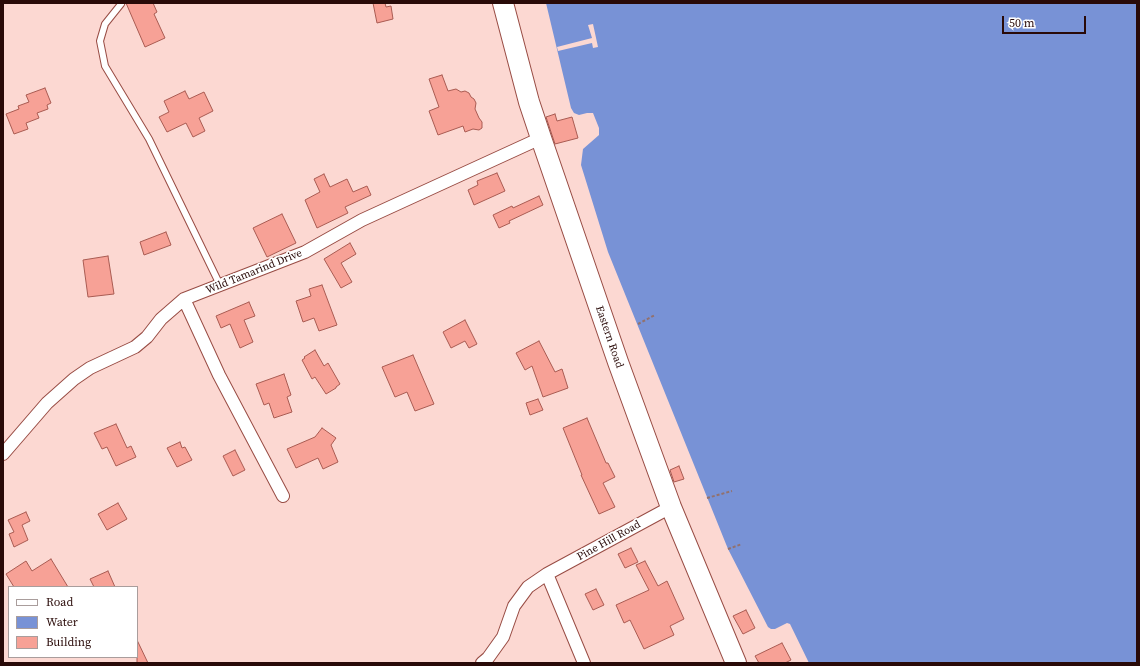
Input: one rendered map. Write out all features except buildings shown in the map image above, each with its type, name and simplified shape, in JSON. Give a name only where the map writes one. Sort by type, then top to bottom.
[{"type":"highway","name":"Eastern Road","points":[[503,3],[529,102],[618,362],[671,507],[736,663]]},
{"type":"street","name":"Wild Tamarind Drive","points":[[3,454],[47,403],[74,378],[90,368],[135,347],[147,337],[160,319],[184,299],[304,252],[362,220],[541,138]]},
{"type":"street","points":[[184,299],[219,375],[283,496]]},
{"type":"street","name":"Pine Hill Road","points":[[482,663],[488,658],[503,637],[514,606],[528,587],[548,574],[671,507]]},
{"type":"street","points":[[548,574],[584,663]]},
{"type":"lane","points":[[121,4],[105,24],[100,41],[106,66],[149,139],[220,285]]},
{"type":"path","points":[[638,324],[655,315]]},
{"type":"path","points":[[707,498],[732,491]]},
{"type":"path","points":[[728,549],[742,544]]},
{"type":"water","points":[[546,3],[1137,3],[1137,663],[809,663],[790,624],[787,623],[775,629],[768,627],[728,549],[608,252],[581,165],[583,149],[599,135],[599,128],[593,113],[579,115],[574,113],[571,108]]},
{"type":"pier","points":[[593,24],[598,47],[593,48],[592,43],[558,51],[557,47],[592,38],[588,25]]}]
